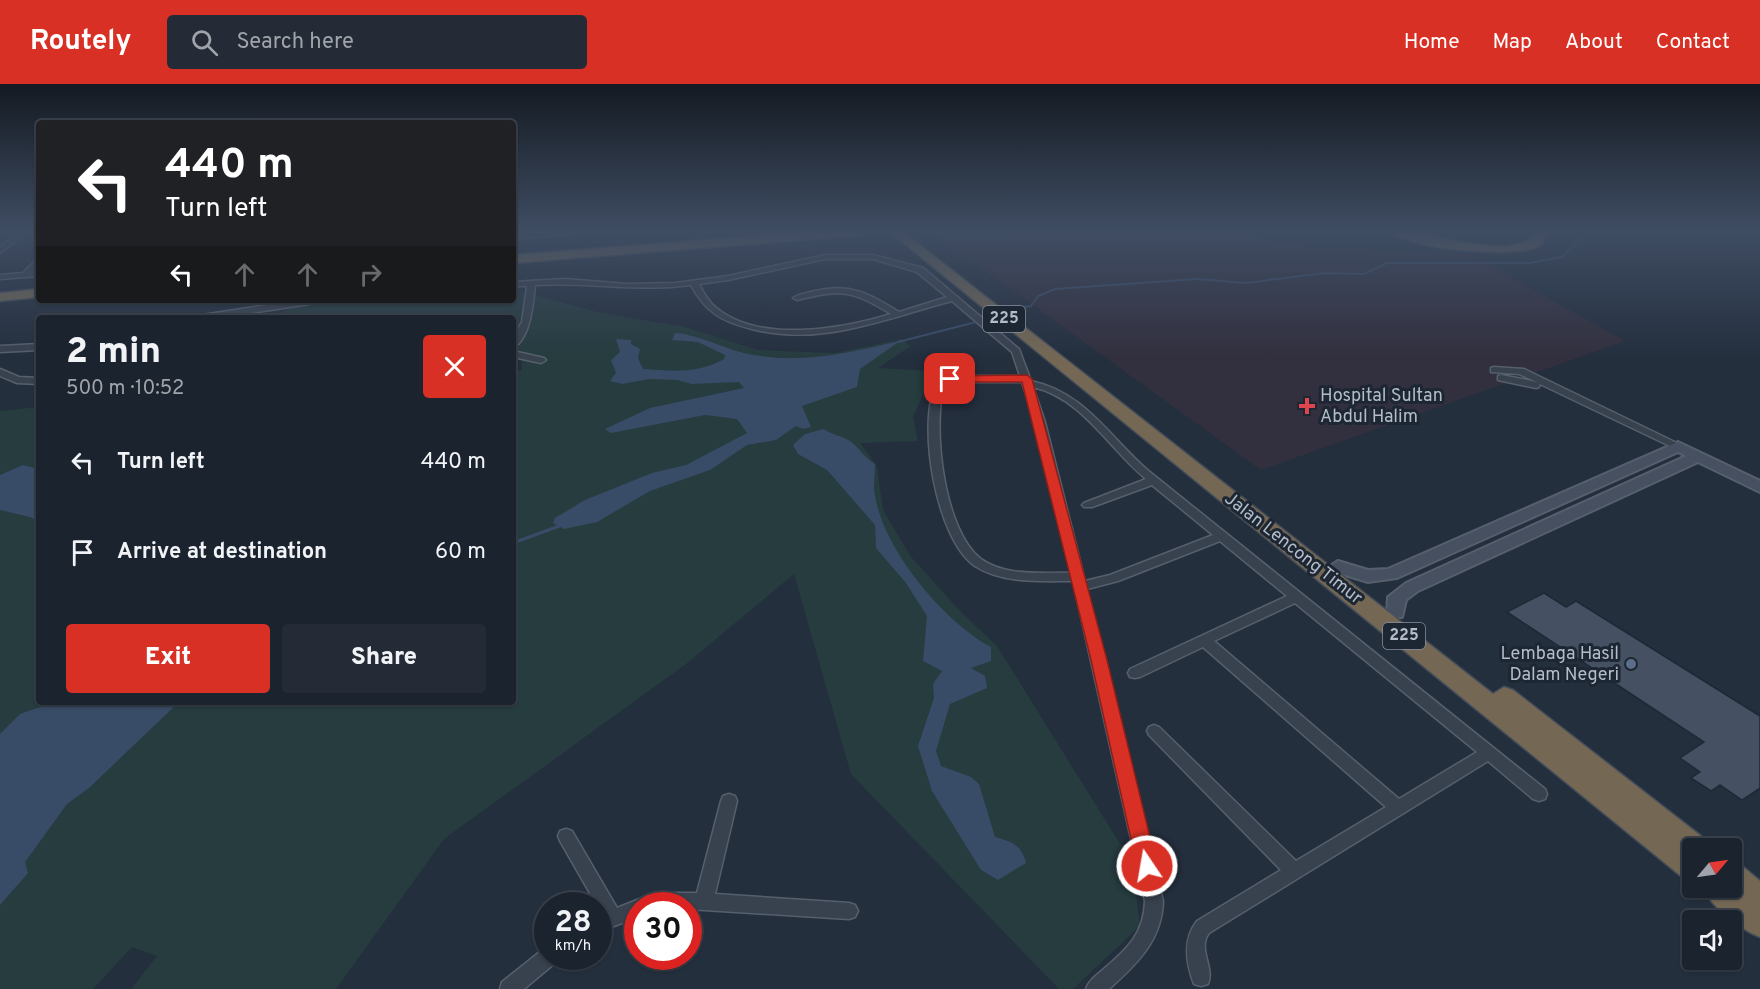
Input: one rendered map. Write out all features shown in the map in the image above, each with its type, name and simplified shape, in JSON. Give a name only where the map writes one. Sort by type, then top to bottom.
[{"type":"highway","name":"Jalan Lencong Timur","points":[[948,273],[1682,859]]},
{"type":"highway","name":"Jalan Lencong Timur","points":[[961,273],[1682,838]]},
{"type":"highway","points":[[0,297],[36,293]]},
{"type":"highway","points":[[0,301],[36,298]]},
{"type":"highway","points":[[1742,885],[1760,899]]},
{"type":"highway","points":[[1730,898],[1760,922]]},
{"type":"street","points":[[516,284],[565,281],[651,286],[694,283],[742,273]]},
{"type":"street","points":[[925,273],[1019,353],[1079,582],[1143,846],[1155,913],[1147,938],[1095,989]]},
{"type":"street","points":[[0,277],[36,274]]},
{"type":"street","points":[[516,340],[526,322],[531,283]]},
{"type":"street","points":[[694,283],[709,306],[718,313],[743,324],[776,330],[832,331],[955,298]]},
{"type":"street","points":[[797,298],[830,289],[853,290],[897,314]]},
{"type":"street","points":[[221,315],[297,303]]},
{"type":"street","points":[[0,349],[36,347]]},
{"type":"street","points":[[0,366],[12,350]]},
{"type":"street","points":[[516,355],[541,360]]},
{"type":"street","points":[[1514,367],[1513,374],[1673,448]]},
{"type":"street","points":[[1514,367],[1498,374],[1536,385]]},
{"type":"street","points":[[1514,367],[1693,458],[1760,496]]},
{"type":"street","points":[[0,372],[17,380],[36,381]]},
{"type":"street","points":[[1221,536],[1114,578],[1079,582],[1004,572],[975,560],[958,535],[941,487],[932,418],[940,384],[954,379],[1028,381],[1048,386],[1059,392],[1111,437],[1130,460],[1539,794]]},
{"type":"street","points":[[1338,567],[1368,576],[1391,574],[1673,448]]},
{"type":"street","points":[[1396,613],[1397,597],[1412,587],[1693,458],[1760,487]]},
{"type":"street","points":[[1088,505],[1154,480]]},
{"type":"street","points":[[1135,673],[1298,596]]},
{"type":"street","points":[[1204,640],[1398,808]]},
{"type":"street","points":[[1154,731],[1294,871]]},
{"type":"street","points":[[1201,977],[1194,944],[1196,934],[1294,871],[1488,753]]},
{"type":"street","points":[[729,801],[704,902],[849,911]]},
{"type":"street","points":[[566,836],[592,892]]},
{"type":"street","points":[[518,986],[535,970]]},
{"type":"shaded area","name":"Hospital Sultan Abdul Halim","points":[[989,273],[1503,273],[1625,341],[1261,470]]},
{"type":"green space","points":[[516,290],[601,313],[685,327],[758,350],[835,353],[902,339],[911,346],[878,368],[934,371],[913,417],[918,441],[860,443],[877,466],[883,510],[911,557],[960,611],[997,646],[1132,863],[1140,926],[1073,989],[1059,989],[851,774],[794,574],[686,664],[444,839],[336,989],[131,989],[157,956],[132,947],[93,989],[0,989],[0,411],[36,407],[36,705],[516,705],[516,371],[522,370],[521,351],[516,351],[516,315],[276,315],[293,307],[332,303],[516,303]]},
{"type":"water","points":[[675,333],[685,334],[744,353],[791,358],[846,353],[900,341],[860,369],[857,387],[802,406],[811,427],[803,429],[796,426],[776,440],[747,445],[710,470],[650,491],[597,522],[564,529],[553,523],[555,518],[585,500],[652,473],[686,465],[747,433],[737,419],[705,415],[611,433],[605,429],[650,408],[744,388],[739,382],[692,384],[677,380],[649,379],[622,384],[610,381],[616,373],[611,360],[620,352],[616,339],[631,340],[631,344],[640,349],[638,358],[643,369],[675,371],[695,369],[724,359],[725,355],[698,342],[672,340]]},
{"type":"water","points":[[824,429],[850,441],[875,464],[874,492],[881,517],[903,561],[936,602],[954,620],[991,647],[991,661],[971,668],[985,676],[987,688],[950,704],[936,751],[941,766],[971,777],[979,784],[995,837],[1015,845],[1024,857],[1026,863],[998,880],[981,870],[932,791],[918,746],[934,698],[933,684],[942,671],[923,661],[927,616],[906,583],[876,548],[875,525],[827,470],[798,454],[793,445],[805,434]]},
{"type":"water","points":[[23,465],[36,468],[36,520],[0,510],[0,475]]},
{"type":"water","points":[[46,705],[176,705],[89,788],[67,804],[25,862],[28,873],[0,905],[0,734],[20,714]]},
{"type":"building","name":"Lembaga Hasil Dalam Negeri","points":[[1544,593],[1566,607],[1576,601],[1760,716],[1760,788],[1742,800],[1720,785],[1711,791],[1691,778],[1700,772],[1680,758],[1704,742],[1507,612]]},
{"type":"waterway","points":[[1024,307],[1031,306],[1038,296],[1055,289],[1197,279],[1246,283],[1322,273]]},
{"type":"waterway","points":[[1333,273],[1366,273]]},
{"type":"waterway","points":[[898,342],[976,322]]},
{"type":"waterway","points":[[516,542],[562,525]]},
{"type":"place","name":"Hospital Sultan Abdul Halim","points":[[1307,406]]},
{"type":"place","name":"Lembaga Hasil Dalam Negeri","points":[[1631,664]]},
{"type":"route","points":[[950,379],[1027,379],[1040,422],[1099,660],[1147,866]]}]
